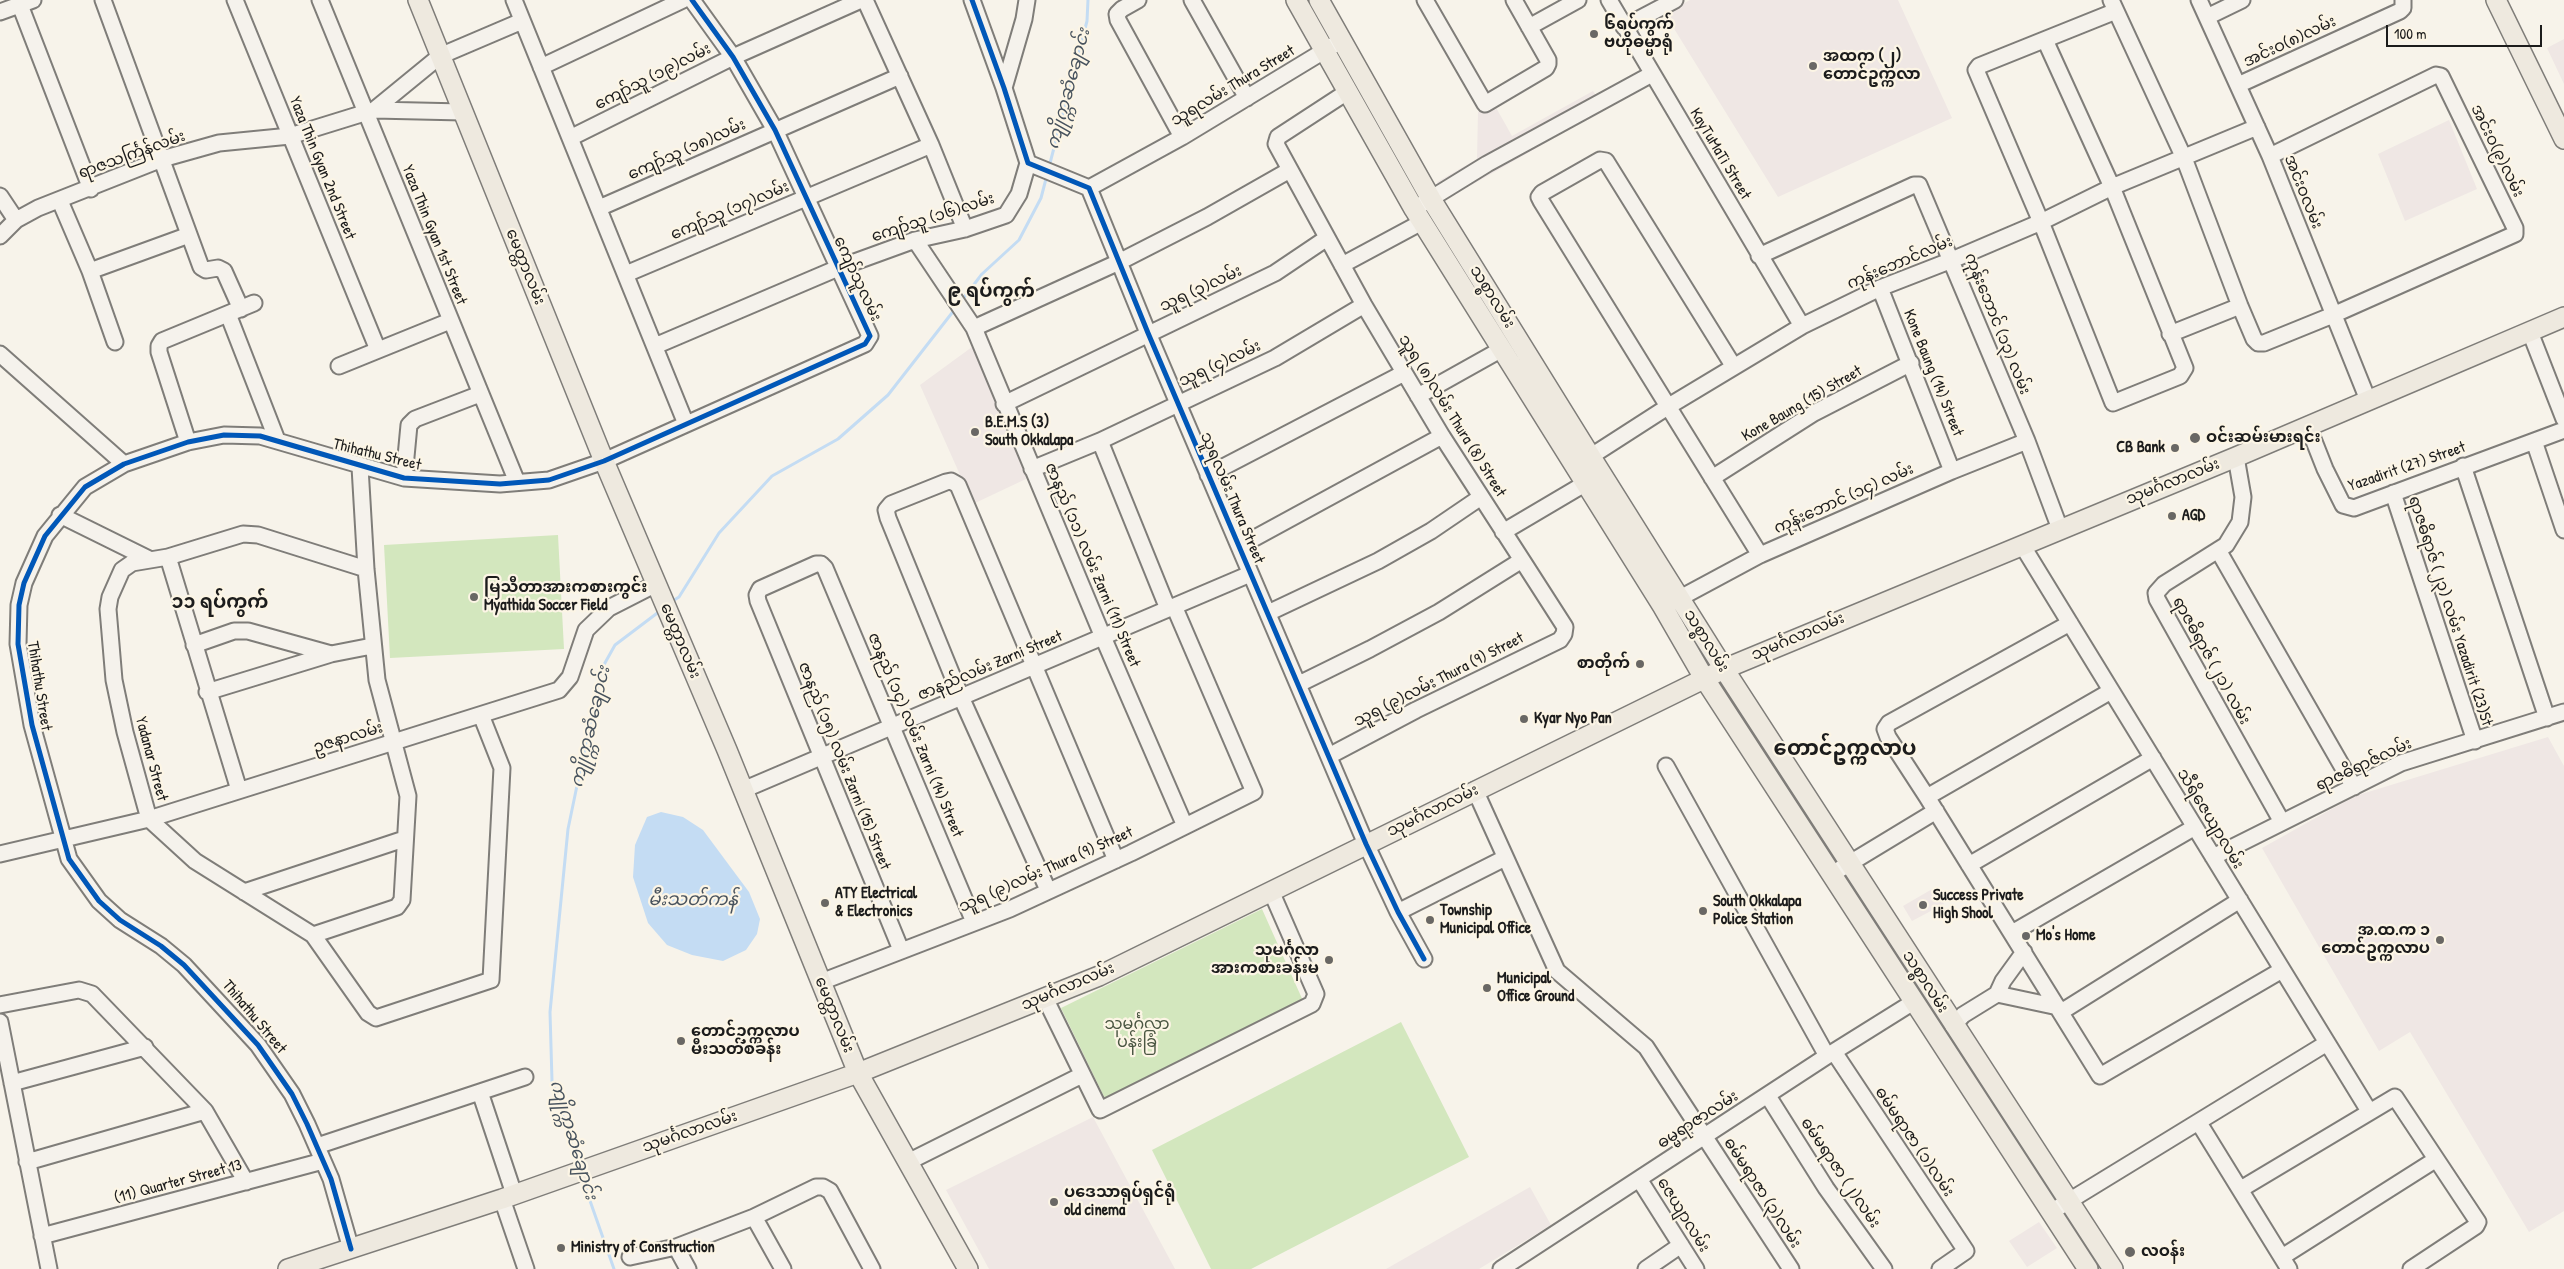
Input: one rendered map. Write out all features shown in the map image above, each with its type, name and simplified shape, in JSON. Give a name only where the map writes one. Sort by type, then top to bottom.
[{"type":"main road","name":"မေတ္တာလမ်း","points":[[418,0],[604,461],[743,790],[858,1074],[968,1269]]},
{"type":"main road","name":"သစ္စာလမ်း","points":[[1296,0],[1418,215],[1502,349],[1680,598],[1953,1026],[2113,1269]]},
{"type":"main road","name":"သစ္စာလမ်း","points":[[1319,0],[1583,462],[1586,483],[1704,678],[2088,1269]]},
{"type":"main road","points":[[2496,0],[2564,139]]},
{"type":"main road","name":"သုမင်္ဂလာလမ်း","points":[[288,1269],[508,1196],[858,1074],[1099,976],[1724,669],[2308,426],[2564,317]]},
{"type":"street","points":[[103,0],[201,268],[206,270],[218,268],[224,271],[241,308],[277,440]]},
{"type":"street","name":"Yaza Thin Gyan 2nd Street","points":[[235,0],[378,350]]},
{"type":"street","name":"Yaza Thin Gyan 1st Street","points":[[320,0],[369,111],[450,321],[517,482]]},
{"type":"street","points":[[514,0],[686,424]]},
{"type":"street","points":[[541,67],[683,0]]},
{"type":"street","name":"ကျော်သူလမ်း","points":[[604,461],[865,344],[870,340],[870,336],[775,130],[732,57],[692,0]]},
{"type":"street","points":[[863,0],[931,145],[965,229]]},
{"type":"street","name":"ကျော်သူ (၁၉)လမ်း","points":[[570,138],[732,57],[863,0]]},
{"type":"street","points":[[972,0],[1034,166],[1089,188]]},
{"type":"street","points":[[1004,88],[1024,19],[1027,0]]},
{"type":"street","points":[[1138,0],[1122,9],[1117,14],[1118,20],[1182,137]]},
{"type":"street","points":[[1192,0],[1247,98]]},
{"type":"street","points":[[1425,0],[1485,104],[1546,68],[1548,60],[1514,0]]},
{"type":"street","points":[[1529,27],[1578,0]]},
{"type":"street","name":"KayTuMaTi Street","points":[[1608,0],[1802,326]]},
{"type":"street","points":[[1624,27],[1675,0]]},
{"type":"street","name":"အင်းဝလမ်း","points":[[2199,0],[2270,156],[2368,400]]},
{"type":"street","points":[[2207,17],[2242,0]]},
{"type":"street","name":"အင်းဝ(၈)လမ်း","points":[[2238,85],[2400,11],[2403,8],[2403,0]]},
{"type":"street","points":[[0,12],[27,2],[91,189]]},
{"type":"street","points":[[2045,40],[2112,187],[2185,368],[2184,373],[2113,403],[2041,222],[1976,70],[1979,66],[2045,40],[2114,6],[2184,158],[2254,339],[2258,343],[2264,343],[2333,314]]},
{"type":"street","points":[[369,111],[440,56],[522,21]]},
{"type":"street","name":"သူရလမ်း Thura Street","points":[[1342,40],[1182,137],[1089,188],[1148,333],[1366,844],[1398,912],[1424,959]]},
{"type":"street","points":[[1342,265],[1418,215],[1432,199],[1487,164],[1652,74]]},
{"type":"street","name":"အင်းဝ(၉)လမ်း","points":[[2270,156],[2436,75],[2441,76],[2515,228],[2515,234],[2510,237],[2333,314]]},
{"type":"street","name":"ကျော်သူ (၁၈)လမ်း","points":[[599,208],[900,76]]},
{"type":"street","name":"သူရ (၈)လမ်း Thura (8) Street","points":[[1347,92],[1278,137],[1276,144],[1288,170],[1364,305],[1442,436],[1565,627],[1564,634]]},
{"type":"street","points":[[369,111],[463,112]]},
{"type":"street","name":"ရာဇသင်္ကြန်လမ်း","points":[[0,236],[16,220],[38,208],[162,160],[219,143],[290,136],[369,111]]},
{"type":"street","name":"ကုန်းဘောင်လမ်း","points":[[1583,462],[1669,406],[1802,326],[1880,288],[2041,222],[2112,187],[2257,127]]},
{"type":"street","name":"ကျော်သူ (၁၇)လမ်း","points":[[626,274],[931,145]]},
{"type":"street","points":[[1734,367],[1606,161],[1600,160],[1542,193],[1539,197],[1541,201],[1760,555]]},
{"type":"street","name":"ကျော်သူ (၁၆)လမ်း","points":[[655,346],[838,268],[915,240],[965,229],[1006,215],[1034,166]]},
{"type":"street","points":[[970,323],[1119,262],[1207,217],[1288,170]]},
{"type":"street","name":"ကုန်းဘောင် (၁၃) လမ်း","points":[[1759,256],[1914,184],[1919,185],[1923,189],[2027,441],[2060,529]]},
{"type":"street","points":[[0,196],[16,220]]},
{"type":"street","points":[[60,201],[90,271],[115,342]]},
{"type":"street","points":[[90,271],[189,235]]},
{"type":"street","name":"သူရ (၃)လမ်း","points":[[1004,404],[1275,273],[1327,238]]},
{"type":"street","name":"ဇာနည် (၁၁) လမ်း Zarni (11) Street","points":[[915,240],[970,323],[1185,826]]},
{"type":"street","name":"Kone Baung (14) Street","points":[[1880,288],[1952,471]]},
{"type":"street","name":"သူရ (၄)လမ်း","points":[[1032,469],[1100,441],[1275,358],[1364,305]]},
{"type":"street","points":[[2170,334],[2240,306]]},
{"type":"street","points":[[188,442],[159,352],[159,346],[162,341],[241,308]]},
{"type":"street","points":[[339,366],[450,321]]},
{"type":"street","points":[[2530,332],[2564,419]]},
{"type":"street","points":[[1418,396],[1502,349]]},
{"type":"street","points":[[0,354],[124,464]]},
{"type":"street","name":"Kone Baung (15) Street","points":[[1712,478],[1814,413],[1911,363]]},
{"type":"street","points":[[1208,474],[1404,373]]},
{"type":"street","points":[[404,478],[409,425],[415,420],[480,394]]},
{"type":"street","name":"Yazadirit (27) Street","points":[[2308,426],[2325,469],[2343,505],[2354,508],[2564,430]]},
{"type":"street","name":"Thihathu Street","points":[[351,1249],[331,1179],[317,1146],[292,1094],[258,1045],[184,966],[161,946],[120,920],[99,901],[69,860],[32,725],[18,644],[19,604],[24,583],[45,536],[60,515],[85,487],[124,464],[188,442],[240,434],[277,440],[360,467],[404,478],[476,484],[549,480],[604,461]]},
{"type":"street","points":[[1240,546],[1442,436]]},
{"type":"street","points":[[1100,441],[1171,608]]},
{"type":"street","name":"ကုန်းဘောင် (၁၄) လမ်း","points":[[1680,598],[1760,555],[1952,471],[2027,441]]},
{"type":"street","points":[[2534,441],[2564,530]]},
{"type":"street","name":"ရာဇဓိရာဇ် (၂၁) လမ်း","points":[[2236,456],[2243,497],[2240,522],[2226,545],[2164,584],[2156,593],[2157,600],[2282,822]]},
{"type":"street","points":[[2463,466],[2547,718]]},
{"type":"street","points":[[360,467],[372,646],[377,680],[407,786],[400,905],[313,935],[371,1017],[376,1018],[491,980],[502,768],[481,715]]},
{"type":"street","points":[[1048,890],[961,697],[886,510],[891,504],[951,481],[958,485],[1116,860]]},
{"type":"street","points":[[1503,532],[1586,483]]},
{"type":"street","name":"ရာဇဓိရာဇ် (၂၃) လမ်း Yazadirit (23)St","points":[[2392,493],[2474,740]]},
{"type":"street","points":[[1268,613],[1378,561],[1431,531],[1481,497]]},
{"type":"street","points":[[60,515],[149,559]]},
{"type":"street","name":"Yadanar Street","points":[[313,935],[195,861],[149,819],[125,732],[114,680],[108,609],[110,597],[122,570],[132,563],[168,557],[243,534],[258,535],[366,569]]},
{"type":"street","name":"သီရိဇေယျာလမ်း","points":[[2022,545],[2369,1111]]},
{"type":"street","points":[[2218,550],[2354,787]]},
{"type":"street","points":[[168,557],[207,692],[239,790]]},
{"type":"street","points":[[1298,684],[1370,649],[1439,612],[1522,560]]},
{"type":"street","name":"ဇာနည် (၁၅) လမ်း Zarni (15) Street","points":[[821,564],[816,564],[760,590],[757,595],[901,950]]},
{"type":"street","name":"ဇာနည် (၁၄) လမ်း Zarni (14) Street","points":[[821,564],[825,568],[893,726],[974,922]]},
{"type":"street","name":"ဇာနည်လမ်း Zarni Street","points":[[743,790],[1250,574]]},
{"type":"street","name":"ဥဇနာလမ်း","points":[[0,854],[149,819],[559,690],[570,678],[586,630],[609,608],[656,584]]},
{"type":"street","name":"သူရ (၉)လမ်း Thura (9) Street","points":[[821,982],[1010,909],[1116,860],[1254,792],[1171,608]]},
{"type":"street","points":[[2070,623],[1889,723],[1885,729],[1888,737],[1927,796],[2100,1076],[2105,1075],[2282,970]]},
{"type":"street","points":[[194,644],[234,631],[248,631],[331,654]]},
{"type":"street","name":"သူရ (၉)လမ်း Thura (9) Street","points":[[1329,756],[1416,710],[1560,640],[1564,634]]},
{"type":"street","points":[[207,692],[331,654],[372,646]]},
{"type":"street","points":[[1927,796],[2111,691]]},
{"type":"street","name":"ရာဇဓိရာဇ်လမ်း","points":[[2213,857],[2401,763],[2564,712]]},
{"type":"street","points":[[1969,865],[2152,758]]},
{"type":"street","name":"ဓမ်မရာဇာ (၁)လမ်း","points":[[1666,766],[1831,1054],[1966,1251],[1940,1269]]},
{"type":"street","name":"ဓမ်မရာဇာ (၃)လမ်း","points":[[1475,790],[1557,971],[1646,1047],[1791,1269]]},
{"type":"street","points":[[1832,874],[1850,865],[1936,811]]},
{"type":"street","points":[[2012,932],[2195,827]]},
{"type":"street","points":[[244,892],[404,839]]},
{"type":"street","points":[[1398,912],[1505,858]]},
{"type":"street","points":[[1045,998],[1100,1110],[1312,1004],[1316,994],[1271,891]]},
{"type":"street","points":[[2059,1010],[2240,900]]},
{"type":"street","points":[[1953,1026],[1963,1015],[1997,994],[2003,981],[2024,952]]},
{"type":"street","points":[[0,1004],[87,990],[206,1111],[246,1182]]},
{"type":"street","points":[[1997,994],[2036,1001],[2059,1010]]},
{"type":"street","name":"ဓမ္မရာဇာလမ်း","points":[[1501,1269],[1831,1054],[1915,1002]]},
{"type":"street","points":[[0,1022],[49,1269]]},
{"type":"street","points":[[2051,1212],[2327,1043]]},
{"type":"street","points":[[12,1083],[145,1047]]},
{"type":"street","points":[[908,1162],[1082,1075]]},
{"type":"street","points":[[317,1146],[525,1077]]},
{"type":"street","points":[[480,1092],[526,1269]]},
{"type":"street","name":"ဓမ်မရာဇာ (၂)လမ်း","points":[[1768,1096],[1826,1188],[1884,1269]]},
{"type":"street","points":[[2241,1189],[2392,1097],[2397,1098],[2435,1160],[2478,1224],[2411,1269]]},
{"type":"street","points":[[27,1162],[206,1111]]},
{"type":"street","points":[[2199,1123],[2285,1263],[2435,1160]]},
{"type":"street","name":"(11) Quarter Street 13","points":[[42,1236],[323,1160]]},
{"type":"street","name":"ဇေယျာလမ်း","points":[[1640,1179],[1696,1269]]},
{"type":"street","points":[[630,1256],[676,1247],[754,1217],[816,1187],[823,1187],[830,1191],[872,1269]]},
{"type":"street","points":[[754,1217],[782,1269]]},
{"type":"street","points":[[1646,1269],[1681,1246]]},
{"type":"street","points":[[676,1247],[688,1269]]},
{"type":"shaded area","name":"အထက (၂) တောင်ဥက္ကလာ","points":[[1690,0],[1898,0],[1952,118],[1778,197],[1665,14]]},
{"type":"shaded area","points":[[2564,39],[2564,84],[2547,48]]},
{"type":"shaded area","points":[[1593,91],[1605,109],[1447,199],[1437,182],[1477,159],[1478,112],[1494,104],[1512,136]]},
{"type":"shaded area","points":[[2449,120],[2477,189],[2405,221],[2378,154]]},
{"type":"shaded area","name":"B.E.M.S (3) South Okkalapa","points":[[972,347],[1028,478],[973,504],[920,385]]},
{"type":"shaded area","name":"အ.ထ.က ၁ တောင်ဥက္ကလာပ","points":[[2548,737],[2564,766],[2564,1211],[2529,1232],[2410,1032],[2379,1051],[2262,848],[2355,796]]},
{"type":"shaded area","name":"Success Private High Shool","points":[[1934,888],[1944,904],[1912,921],[1903,906]]},
{"type":"shaded area","points":[[1093,1117],[1175,1269],[989,1269],[946,1190]]},
{"type":"shaded area","points":[[1530,1187],[1551,1225],[1479,1269],[1386,1269]]},
{"type":"shaded area","points":[[2039,1222],[2057,1248],[2027,1267],[2009,1241]]},
{"type":"green space","name":"မြသီတာအားကစားကွင်း Myathida Soccer Field","points":[[558,535],[564,649],[390,658],[384,545]]},
{"type":"green space","name":"သုမင်္ဂလာ ပန်းခြံ","points":[[1262,909],[1308,1012],[1111,1111],[1061,1008]]},
{"type":"green space","points":[[1401,1022],[1469,1157],[1251,1269],[1211,1269],[1152,1150]]},
{"type":"water","name":"မီးသတ်ကန်","points":[[661,812],[683,817],[703,830],[749,892],[760,919],[757,934],[746,950],[723,961],[692,955],[667,945],[648,923],[633,877],[635,845],[647,817]]},
{"type":"waterway","name":"ကျိုက္ကဆံချောင်း","points":[[1049,167],[1087,21],[1088,0]]},
{"type":"waterway","name":"ကျိုက္ကဆံချောင်း","points":[[962,300],[982,274],[1019,240],[1041,198],[1047,175]]},
{"type":"waterway","name":"ကျိုက္ကဆံချောင်း","points":[[671,602],[679,597],[719,533],[772,476],[838,439],[888,395],[955,309]]},
{"type":"waterway","name":"ကျိုက္ကဆံချောင်း","points":[[578,1165],[552,1081],[550,1012],[568,829],[601,670],[615,645],[660,611]]},
{"type":"waterway","name":"ကျိုက္ကဆံချောင်း","points":[[582,1178],[614,1269]]},
{"type":"cycle path","points":[[351,1249],[331,1179],[307,1124],[292,1094],[258,1045],[184,965],[161,946],[120,920],[99,901],[69,859],[32,725],[18,644],[19,605],[24,583],[45,536],[85,487],[124,464],[188,442],[224,435],[260,436],[404,478],[500,484],[549,480],[604,461],[865,344],[870,336],[775,130],[733,57],[692,0]]},
{"type":"cycle path","points":[[972,0],[1004,88],[1028,163],[1089,188],[1148,333],[1366,844],[1398,912],[1424,959]]},
{"type":"place","name":"၆ရပ်ကွက် ဗဟိုဓမ္မာရုံ","points":[[1594,34]]},
{"type":"place","name":"အထက (၂) တောင်ဥက္ကလာ","points":[[1813,66]]},
{"type":"place","name":"B.E.M.S (3) South Okkalapa","points":[[975,432]]},
{"type":"place","name":"ဝင်းဆမ်းမားရင်း","points":[[2195,438]]},
{"type":"place","name":"CB Bank","points":[[2175,448]]},
{"type":"place","name":"AGD","points":[[2172,516]]},
{"type":"place","name":"မြသီတာအားကစားကွင်း Myathida Soccer Field","points":[[474,597]]},
{"type":"place","name":"စာတိုက်","points":[[1640,664]]},
{"type":"place","name":"Kyar Nyo Pan","points":[[1524,719]]},
{"type":"place","name":"ATY Electrical & Electronics","points":[[825,903]]},
{"type":"place","name":"Success Private High Shool","points":[[1923,905]]},
{"type":"place","name":"South Okkalapa Police Station","points":[[1703,911]]},
{"type":"place","name":"Township Municipal Office","points":[[1430,920]]},
{"type":"place","name":"Mo's Home","points":[[2026,936]]},
{"type":"place","name":"အ.ထ.က ၁ တောင်ဥက္ကလာပ","points":[[2440,940]]},
{"type":"place","name":"သုမင်္ဂလာ အားကစားခန်းမ","points":[[1329,960]]},
{"type":"place","name":"Municipal Office Ground","points":[[1487,988]]},
{"type":"place","name":"တောင်ဥက္ကလာပ မီးသတ်စခန်း","points":[[681,1041]]},
{"type":"place","name":"ပဒေသာရုပ်ရှင်ရုံ old cinema","points":[[1054,1202]]},
{"type":"place","name":"Ministry of Construction","points":[[561,1248]]},
{"type":"place","name":"လဝန်း","points":[[2130,1252]]},
{"type":"district","name":"၉ ရပ်ကွက်","points":[[991,292]]},
{"type":"district","name":"၁၁ ရပ်ကွက်","points":[[220,603]]},
{"type":"district","name":"တောင်ဥက္ကလာပ","points":[[1845,749]]}]
